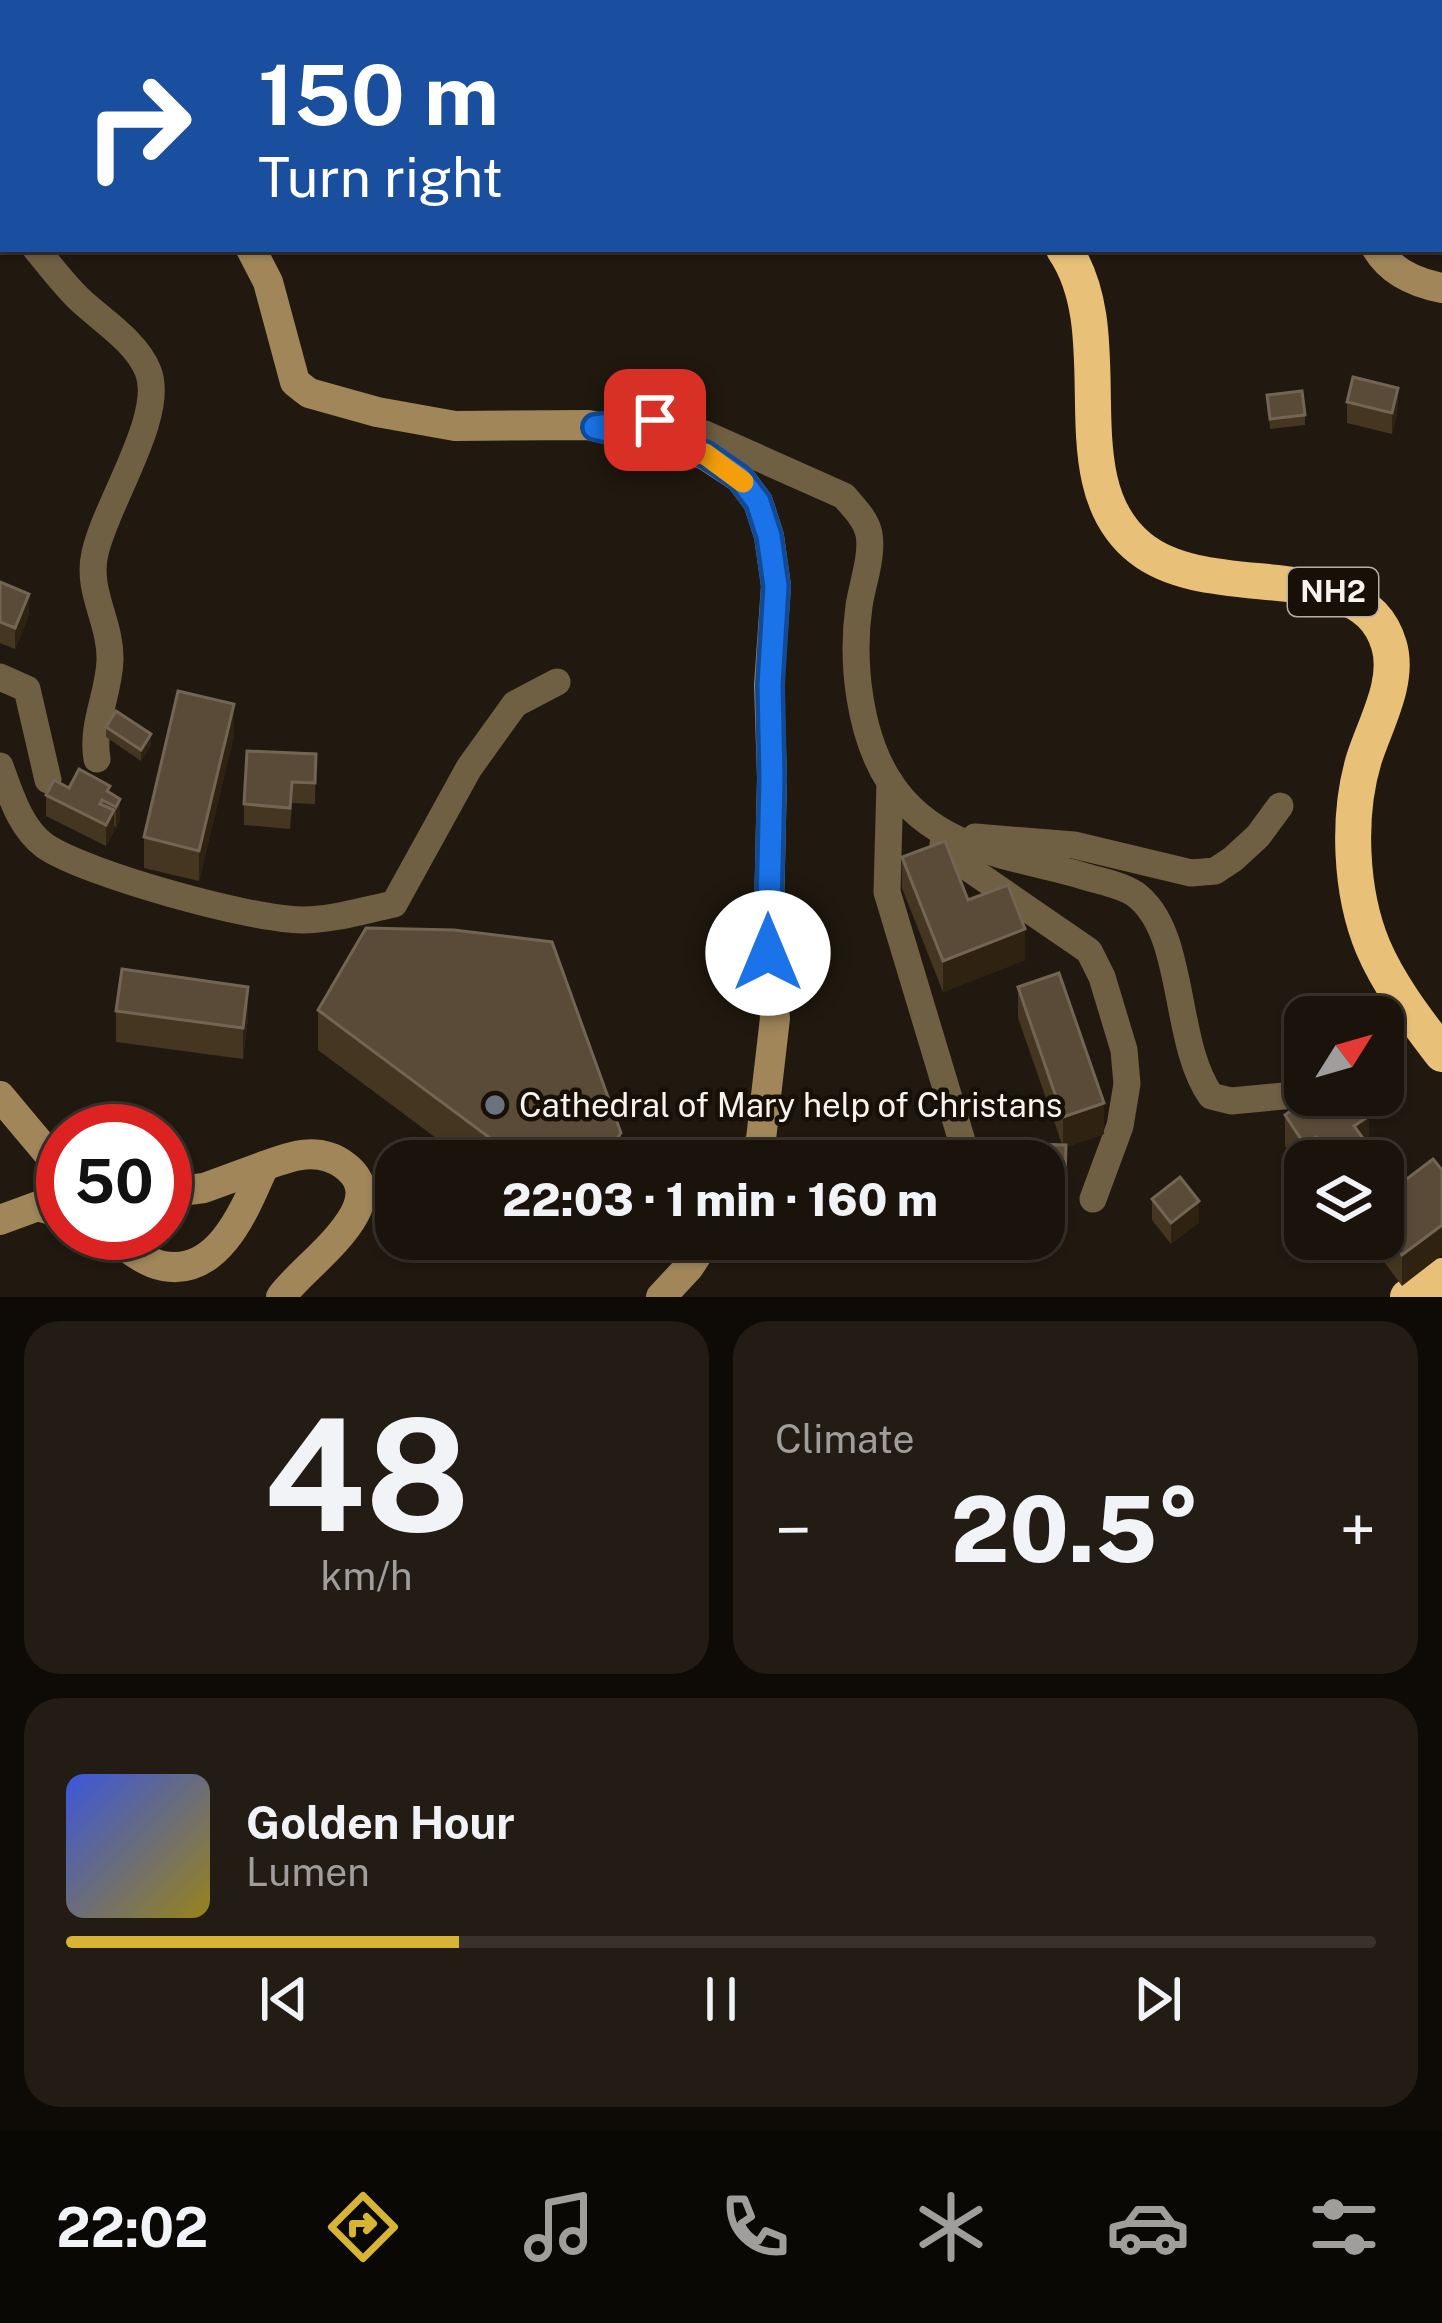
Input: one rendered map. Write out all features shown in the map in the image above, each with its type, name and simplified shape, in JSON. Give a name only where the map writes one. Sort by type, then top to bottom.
[{"type":"highway","name":"NH2","points":[[1066,252],[1075,264],[1093,332],[1099,488],[1112,518],[1139,548],[1170,567],[1219,579],[1315,587],[1353,597],[1375,615],[1383,631],[1390,647],[1390,685],[1360,774],[1354,836],[1358,895],[1373,947],[1442,1054]]},
{"type":"highway","points":[[1408,1297],[1442,1276]]},
{"type":"main road","points":[[253,252],[268,282],[295,382],[309,393],[455,426],[595,427],[705,454],[740,478],[758,502],[769,536],[776,586],[770,644],[768,933],[775,1018],[760,1140]]},
{"type":"main road","points":[[1379,252],[1385,263],[1419,283],[1442,287]]},
{"type":"main road","points":[[0,1096],[36,1139]]},
{"type":"main road","points":[[192,1190],[314,1152],[342,1163],[357,1178],[363,1194],[351,1223],[281,1297]]},
{"type":"main road","points":[[150,1260],[160,1266],[183,1266],[212,1253],[238,1223],[264,1166]]},
{"type":"main road","points":[[0,1197],[36,1206]]},
{"type":"main road","points":[[0,1220],[36,1213]]},
{"type":"main road","points":[[661,1297],[694,1260]]},
{"type":"street","points":[[39,252],[134,350],[148,372],[152,401],[145,431],[114,496],[94,554],[92,583],[108,631],[110,662],[93,737],[97,759]]},
{"type":"street","points":[[595,427],[655,420],[706,434],[844,496],[861,515],[870,536],[856,632],[862,711],[890,782],[964,865],[1089,951],[1102,977],[1124,1049],[1127,1084],[1120,1126],[1093,1198]]},
{"type":"street","points":[[0,676],[28,689],[48,780]]},
{"type":"street","points":[[0,766],[22,820],[42,845],[88,867],[253,915],[305,920],[394,904],[469,768],[503,720],[515,704],[557,682]]},
{"type":"street","points":[[890,782],[887,892],[962,1140]]},
{"type":"street","points":[[930,826],[980,838],[1074,845],[1191,873],[1215,871],[1233,859],[1280,806]]},
{"type":"street","points":[[930,826],[970,848],[1076,874],[1136,895],[1154,915],[1167,947],[1187,1045],[1196,1076],[1210,1096],[1231,1101],[1284,1096]]},
{"type":"building","points":[[1353,377],[1398,388],[1392,413],[1347,402]]},
{"type":"building","points":[[1302,391],[1305,415],[1270,419],[1267,395]]},
{"type":"building","points":[[0,582],[29,594],[15,628],[0,622]]},
{"type":"building","points":[[178,691],[234,704],[199,851],[144,837]]},
{"type":"building","points":[[116,711],[151,734],[141,750],[106,727]]},
{"type":"building","points":[[247,751],[316,754],[315,783],[292,782],[290,808],[244,804]]},
{"type":"building","points":[[79,769],[110,786],[107,791],[120,799],[116,807],[102,800],[100,804],[114,810],[106,825],[46,795],[54,780],[69,788]]},
{"type":"building","points":[[945,841],[968,900],[1008,885],[1025,929],[943,961],[902,857]]},
{"type":"building","name":"Cathedral of Mary help of Christans","points":[[366,928],[454,930],[552,942],[621,1133],[616,1140],[493,1140],[318,1010]]},
{"type":"building","points":[[122,969],[248,987],[243,1028],[116,1011]]},
{"type":"building","points":[[1059,973],[1104,1103],[1063,1117],[1018,987]]},
{"type":"building","points":[[1286,1116],[1369,1116],[1354,1126],[1364,1140],[1302,1140]]},
{"type":"building","points":[[1433,1159],[1442,1170],[1442,1225],[1404,1254],[1404,1181]]},
{"type":"building","points":[[1180,1177],[1199,1201],[1171,1223],[1152,1199]]},
{"type":"slow traffic","points":[[615,431],[705,454],[743,482]]},
{"type":"place","name":"Cathedral of Mary help of Christans","points":[[495,1105]]},
{"type":"route","points":[[655,420],[595,427],[705,454],[740,478],[758,502],[769,536],[776,586],[770,644],[768,953]]}]
